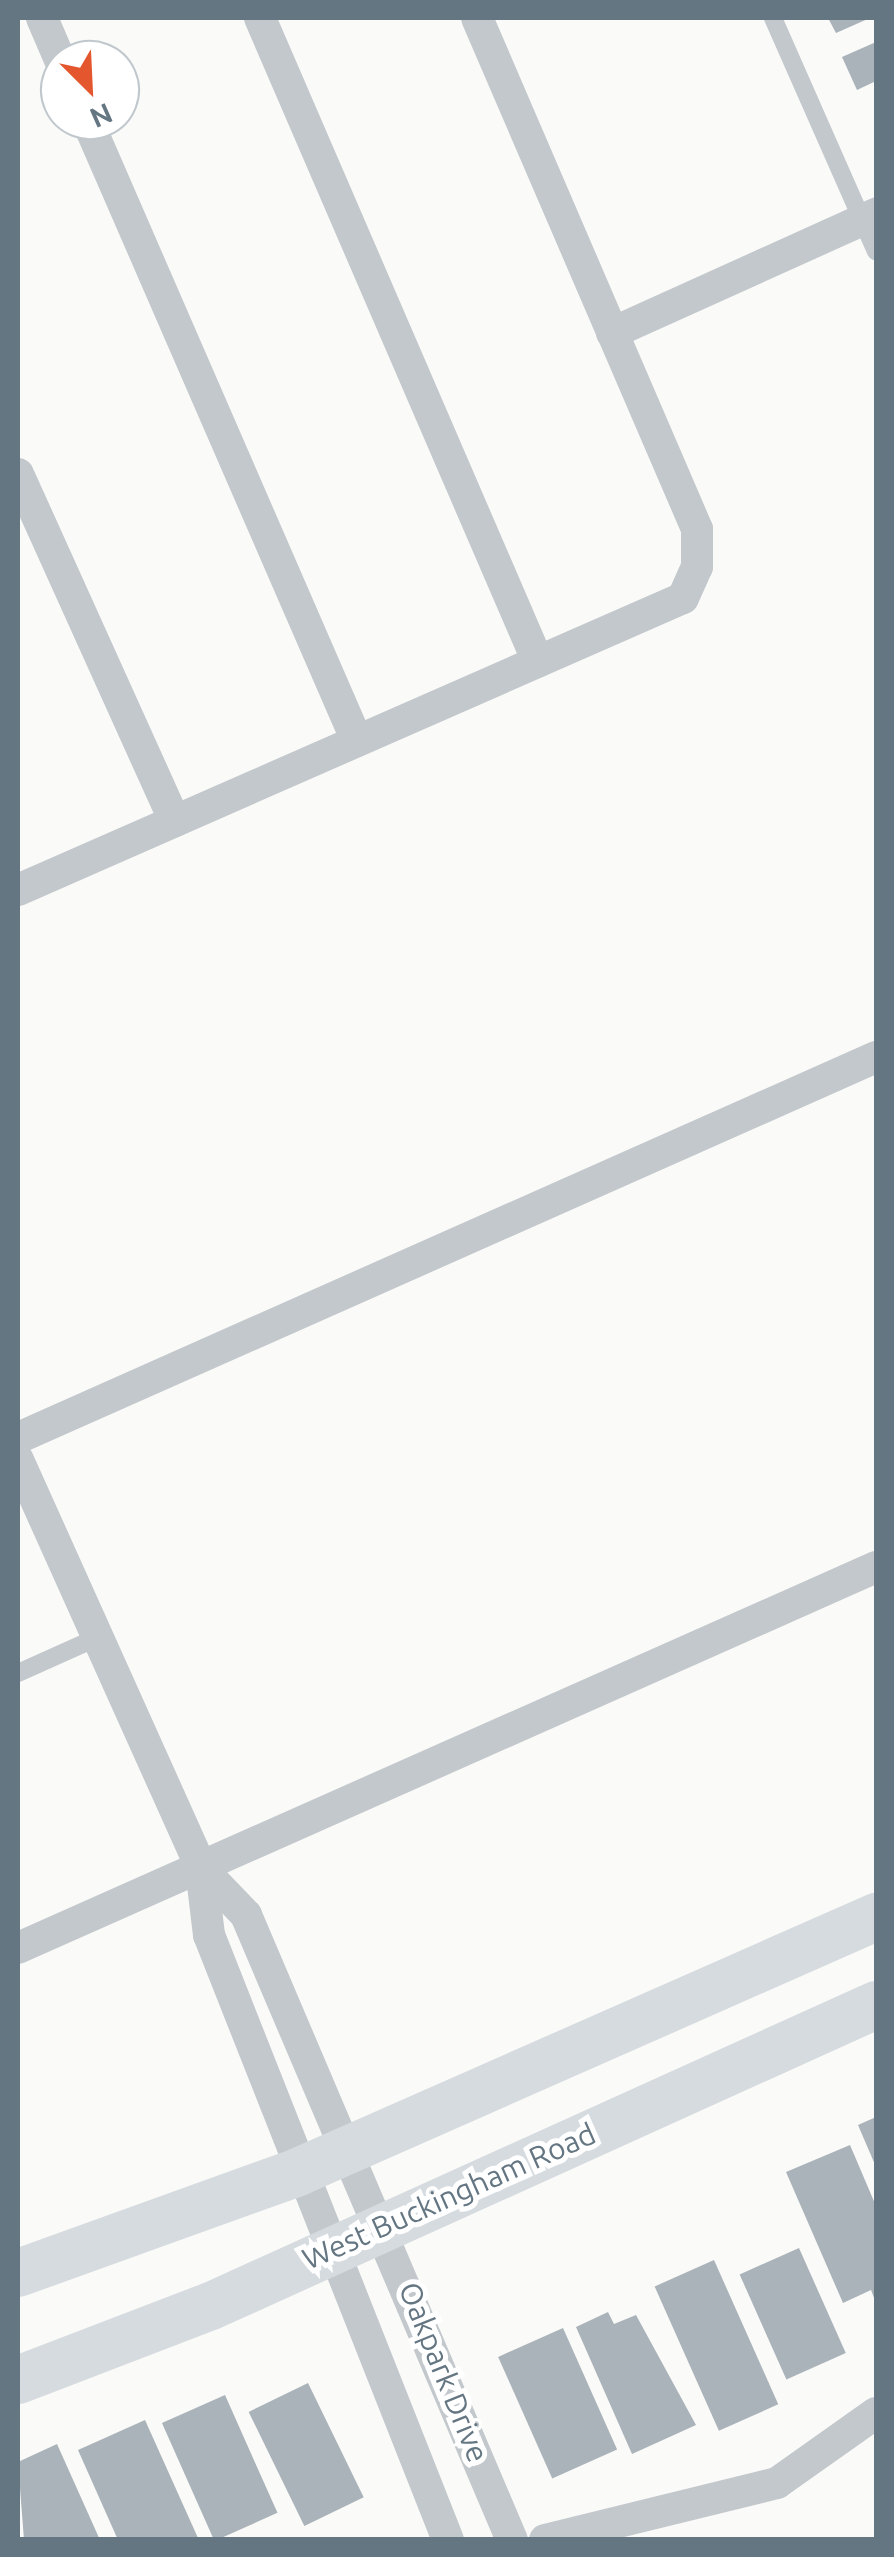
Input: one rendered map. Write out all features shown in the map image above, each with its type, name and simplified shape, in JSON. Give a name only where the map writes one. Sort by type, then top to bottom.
[{"type":"main road","points":[[18,2273],[298,2172],[876,1917]]},
{"type":"main road","name":"West Buckingham Road","points":[[18,2380],[211,2306],[332,2247],[876,2005]]},
{"type":"street","points":[[260,18],[538,662]]},
{"type":"street","points":[[18,890],[683,598],[697,567],[697,528],[477,18]]},
{"type":"street","points":[[95,140],[357,741]]},
{"type":"street","points":[[612,332],[870,216]]},
{"type":"street","points":[[18,474],[174,822]]},
{"type":"street","points":[[18,1438],[876,1057]]},
{"type":"street","points":[[18,1460],[201,1868]]},
{"type":"street","points":[[18,1948],[876,1567]]},
{"type":"street","name":"Oakpark Drive","points":[[201,1868],[246,1915],[352,2148],[512,2540]]},
{"type":"street","name":"Oakpark Drive","points":[[201,1868],[198,1904],[298,2172],[332,2247],[448,2540]]},
{"type":"street","points":[[545,2540],[777,2483],[876,2413]]},
{"type":"lane","points":[[773,18],[870,216],[876,251]]},
{"type":"lane","points":[[18,1673],[98,1638]]},
{"type":"building","points":[[828,18],[870,18],[836,33]]},
{"type":"building","points":[[876,42],[876,81],[857,90],[842,57]]},
{"type":"building","points":[[876,2117],[876,2167],[858,2125]]},
{"type":"building","points":[[850,2145],[876,2206],[876,2303],[871,2290],[843,2303],[786,2172]]},
{"type":"building","points":[[799,2248],[846,2353],[786,2379],[740,2274]]},
{"type":"building","points":[[714,2260],[778,2404],[719,2431],[655,2286]]},
{"type":"building","points":[[608,2312],[614,2324],[636,2315],[696,2425],[632,2454],[576,2327]]},
{"type":"building","points":[[563,2328],[617,2450],[552,2478],[498,2357]]},
{"type":"building","points":[[308,2383],[364,2497],[304,2526],[249,2412]]},
{"type":"building","points":[[225,2395],[277,2513],[214,2540],[162,2423]]},
{"type":"building","points":[[145,2420],[198,2538],[195,2540],[118,2540],[78,2450]]},
{"type":"building","points":[[57,2444],[100,2540],[24,2540],[18,2462]]}]
